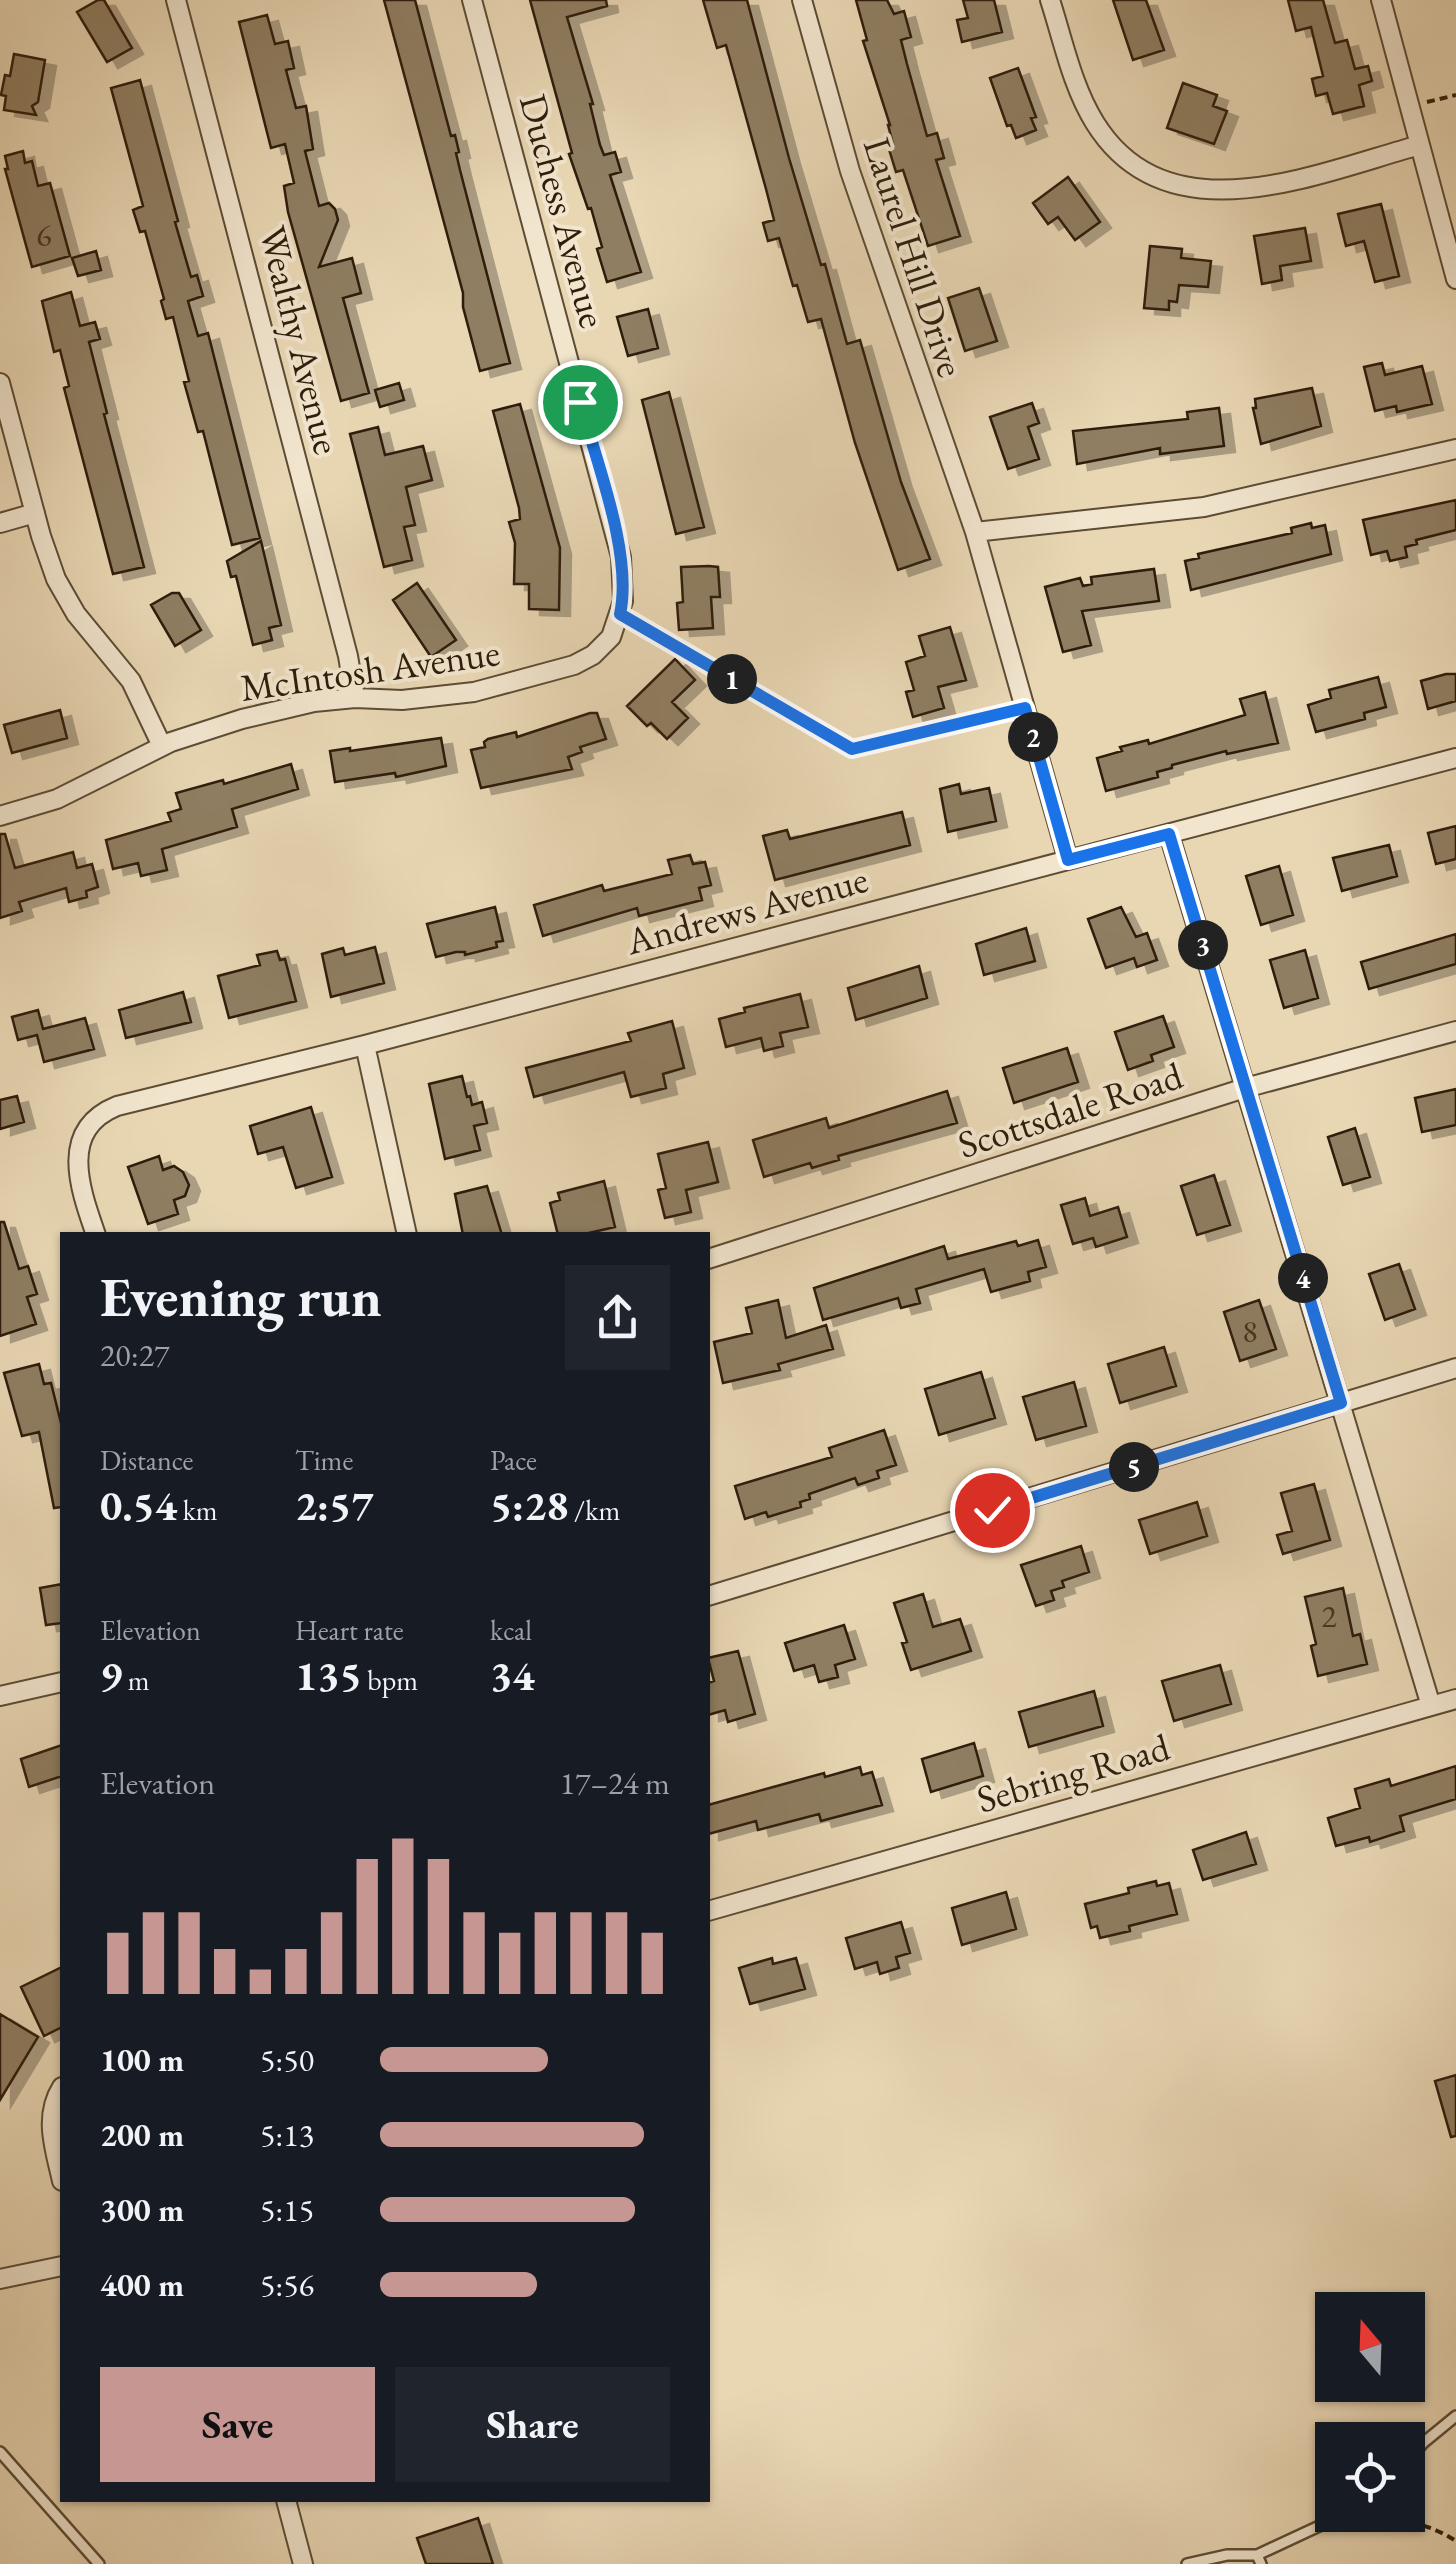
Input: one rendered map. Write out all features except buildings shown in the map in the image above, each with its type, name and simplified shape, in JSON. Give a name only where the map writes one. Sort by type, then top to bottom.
[{"type":"street","name":"Wealthy Avenue","points":[[176,0],[348,656],[355,698]]},
{"type":"street","name":"Duchess Avenue","points":[[472,0],[616,535],[623,573],[620,614]]},
{"type":"street","name":"Laurel Hill Drive","points":[[802,0],[850,170],[974,532],[1068,860]]},
{"type":"street","points":[[1050,0],[1073,72],[1095,122],[1127,158],[1168,182],[1204,190],[1242,190],[1420,144]]},
{"type":"street","points":[[1380,0],[1456,279]]},
{"type":"street","points":[[0,383],[56,579],[67,600],[131,681],[162,746]]},
{"type":"street","points":[[974,532],[1194,508],[1456,449]]},
{"type":"street","points":[[0,523],[35,514]]},
{"type":"street","name":"McIntosh Avenue","points":[[0,816],[78,790],[162,746],[294,706],[355,698],[402,700],[446,696],[544,674],[593,655],[611,636],[620,614]]},
{"type":"street","name":"Andrews Avenue","points":[[95,1232],[78,1178],[78,1153],[85,1131],[98,1114],[117,1106],[365,1045],[1456,758]]},
{"type":"street","points":[[1169,834],[1431,1706]]},
{"type":"street","name":"Scottsdale Road","points":[[710,1259],[1245,1088],[1456,1032]]},
{"type":"street","points":[[365,1045],[406,1232]]},
{"type":"street","points":[[710,1595],[1456,1368]]},
{"type":"street","points":[[0,1696],[60,1682]]},
{"type":"street","name":"Sebring Road","points":[[710,1910],[1456,1699]]},
{"type":"street","points":[[60,2091],[50,2122],[60,2171]]},
{"type":"street","points":[[0,2279],[60,2266]]},
{"type":"street","points":[[287,2502],[303,2564]]},
{"type":"lane","points":[[1425,2441],[1456,2416]]},
{"type":"lane","points":[[0,2452],[99,2564]]},
{"type":"lane","points":[[1187,2564],[1227,2555],[1259,2559],[1315,2530]]},
{"type":"path","points":[[1410,107],[1456,94]]},
{"type":"path","points":[[620,614],[852,749],[1025,708]]},
{"type":"path","points":[[1425,2526],[1456,2542]]},
{"type":"route","points":[[580,402],[621,557],[620,614],[852,749],[1025,708],[1068,860],[1169,834],[1341,1403],[992,1510]]}]
